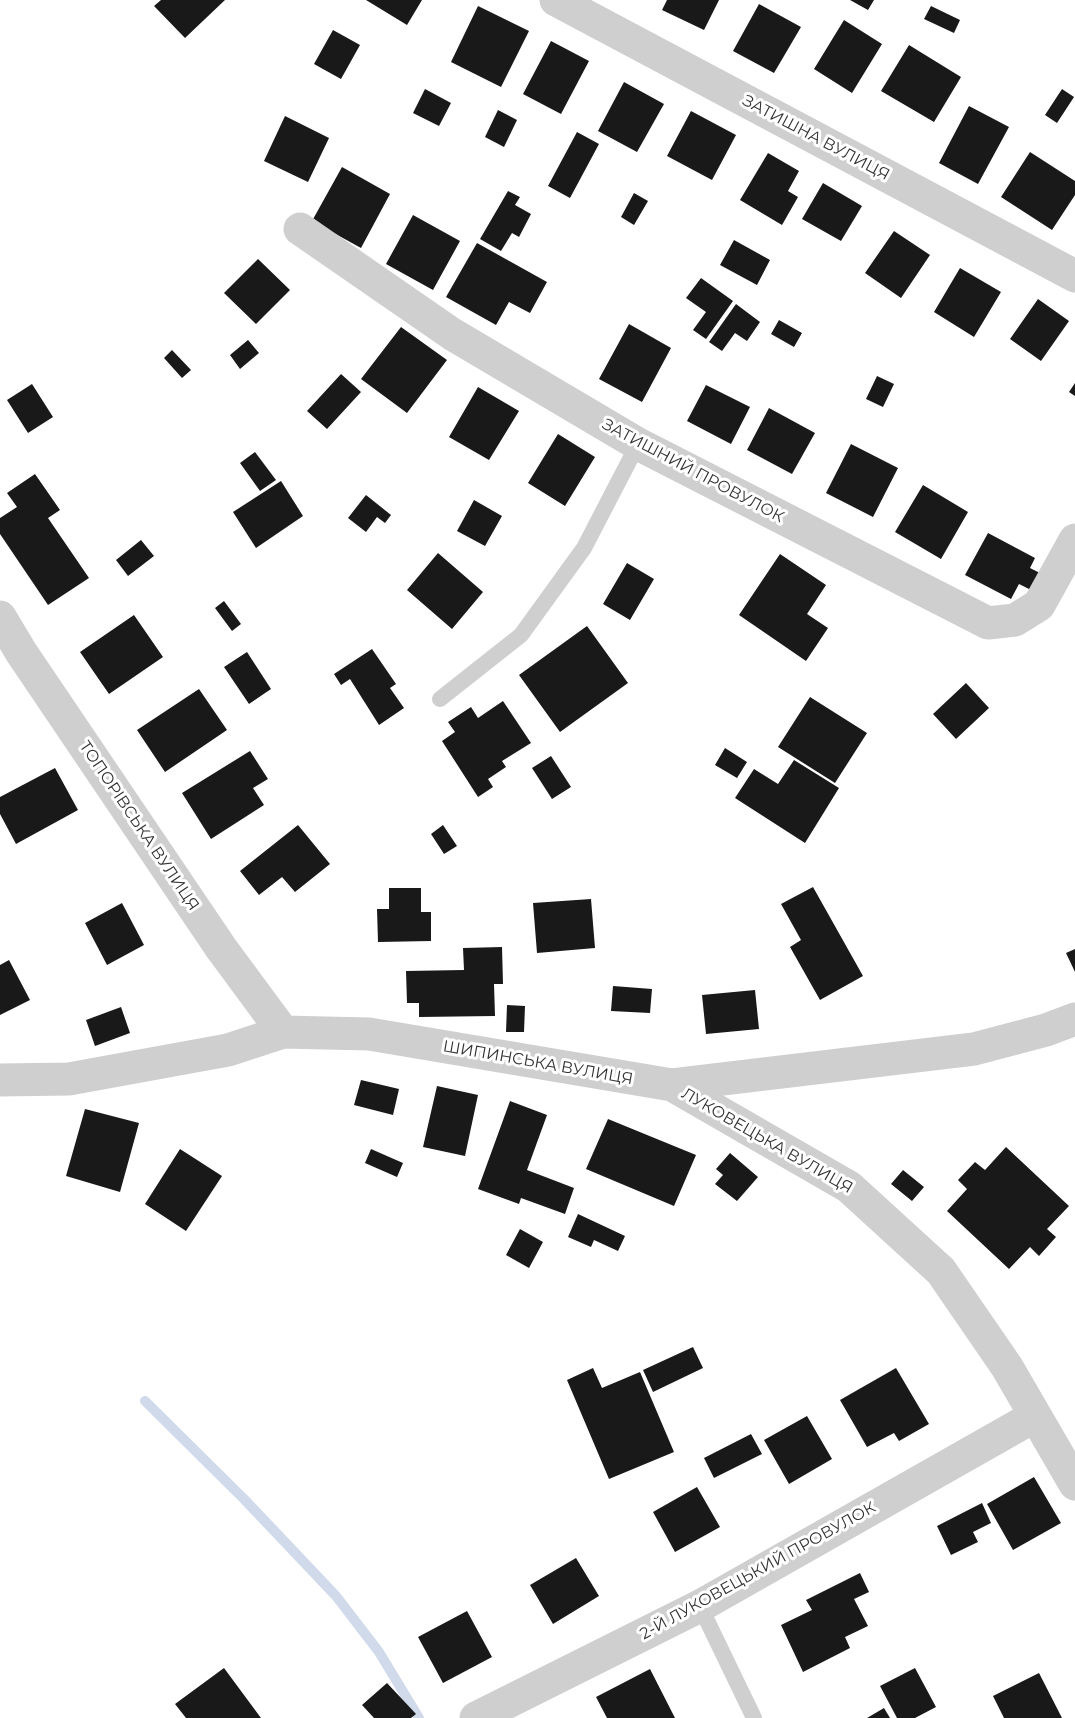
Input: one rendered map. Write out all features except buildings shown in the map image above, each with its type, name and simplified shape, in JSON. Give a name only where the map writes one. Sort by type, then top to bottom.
[{"type":"street","name":"ЗАТИШНА ВУЛИЦЯ","points":[[556,0],[1075,276]]},
{"type":"street","name":"ЗАТИШНИЙ ПРОВУЛОК","points":[[300,229],[452,334],[638,444],[988,623],[1015,620],[1039,605],[1075,540]]},
{"type":"street","name":"ТОПОРІВСЬКА ВУЛИЦЯ","points":[[0,617],[221,948],[283,1032]]},
{"type":"street","name":"ШИПИНСЬКА ВУЛИЦЯ","points":[[0,1080],[69,1079],[228,1050],[283,1032],[369,1034],[672,1085],[974,1049],[1046,1030],[1075,1019]]},
{"type":"street","name":"ЛУКОВЕЦЬКА ВУЛИЦЯ","points":[[672,1085],[849,1186],[942,1271],[1007,1367],[1075,1483]]},
{"type":"street","name":"2-Й ЛУКОВЕЦЬКИЙ ПРОВУЛОК","points":[[476,1718],[700,1606],[1035,1416]]},
{"type":"lane","points":[[440,699],[521,635],[584,548],[638,444]]},
{"type":"lane","points":[[700,1606],[754,1718]]},
{"type":"waterway","points":[[145,1401],[244,1499],[336,1596],[379,1652],[419,1718]]}]
